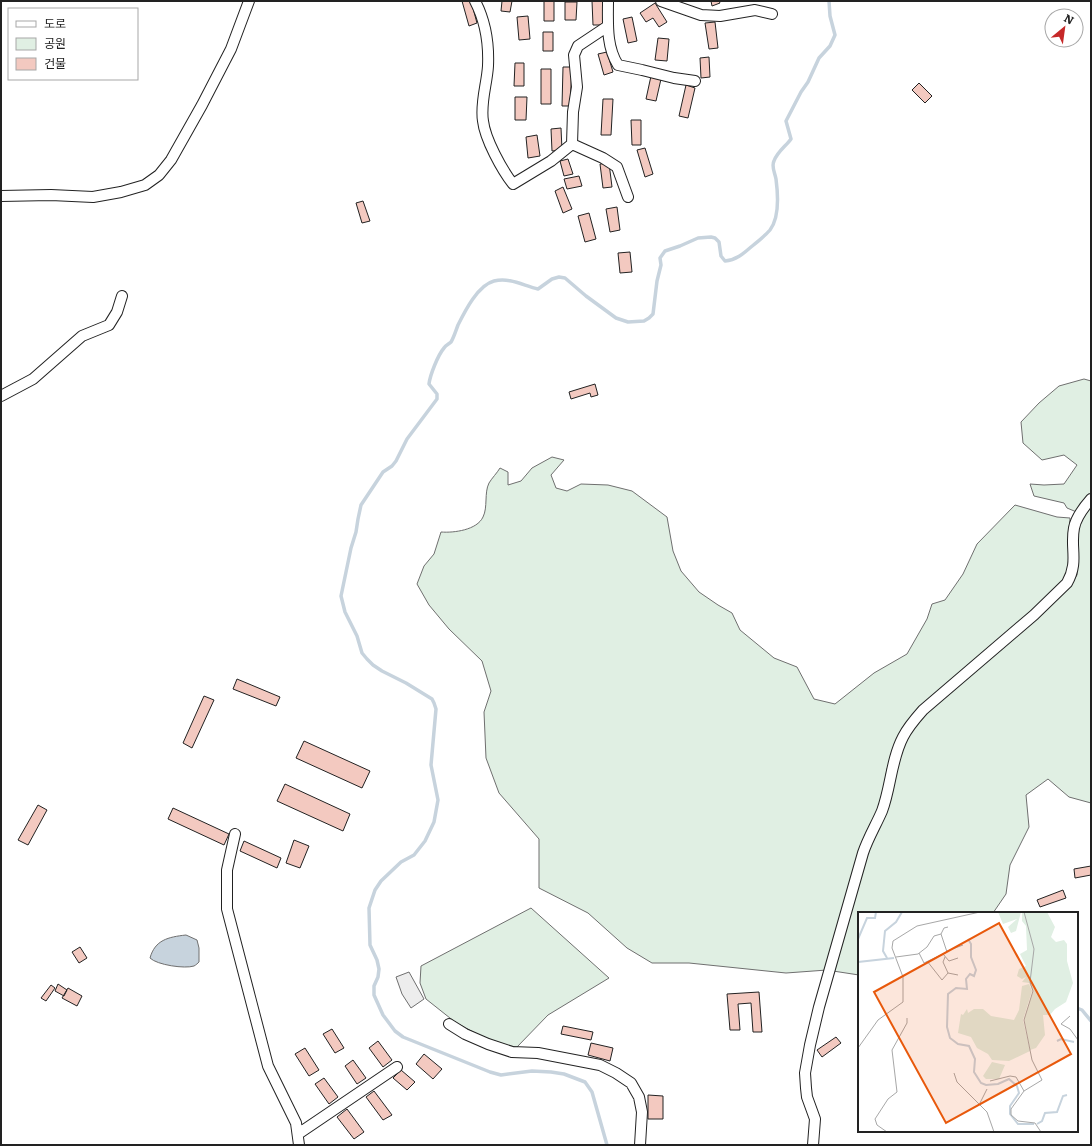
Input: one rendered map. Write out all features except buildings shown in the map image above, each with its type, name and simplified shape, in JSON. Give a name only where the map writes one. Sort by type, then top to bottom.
[{"type":"street","points":[[1,196],[51,195],[92,197],[121,192],[145,184],[159,175],[171,160],[202,105],[231,48],[249,1]]},
{"type":"street","points":[[475,1],[480,10],[487,34],[488,66],[482,101],[482,121],[504,172],[513,184],[551,162],[572,144],[573,112],[576,87],[574,55],[578,46],[608,26]]},
{"type":"street","points":[[608,1],[608,33],[612,56],[618,65],[674,78],[695,81]]},
{"type":"street","points":[[661,1],[701,15],[720,16],[755,10],[772,14]]},
{"type":"street","points":[[572,144],[603,158],[617,167],[628,197]]},
{"type":"street","points":[[1,396],[32,379],[82,336],[109,325],[117,312],[122,296]]},
{"type":"street","points":[[813,1145],[815,1119],[807,1097],[805,1074],[810,1045],[819,1007],[867,841],[882,811],[894,761],[902,739],[923,710],[1034,615],[1067,583],[1074,562],[1073,542],[1076,520],[1091,498]]},
{"type":"street","points":[[235,834],[227,870],[227,909],[268,1066],[296,1123],[299,1145]]},
{"type":"street","points":[[449,1024],[465,1034],[512,1052],[538,1053],[600,1065],[616,1073],[631,1083],[639,1097],[642,1112],[640,1145]]},
{"type":"street","points":[[298,1134],[397,1067]]},
{"type":"green space","points":[[1084,379],[1091,381],[1091,803],[1069,797],[1048,779],[1026,795],[1029,827],[1010,865],[1006,894],[994,912],[858,912],[858,975],[833,971],[868,850],[906,738],[923,714],[1071,584],[1077,575],[1079,513],[1067,508],[1064,503],[1034,496],[1030,484],[1064,484],[1077,465],[1064,455],[1042,460],[1023,443],[1021,422],[1039,403],[1059,386]]},
{"type":"green space","points":[[552,457],[564,460],[551,475],[556,488],[567,491],[581,484],[608,485],[632,491],[667,517],[673,551],[681,571],[699,592],[732,613],[740,630],[774,658],[797,667],[814,699],[835,704],[874,673],[907,654],[927,619],[932,604],[945,600],[963,574],[977,544],[1015,505],[1057,517],[1070,518],[1069,532],[1072,562],[1065,580],[898,739],[887,769],[881,806],[827,970],[786,973],[689,963],[652,963],[627,948],[588,913],[539,888],[539,839],[499,793],[486,758],[484,712],[491,691],[482,661],[449,629],[429,605],[417,584],[424,566],[434,554],[441,532],[452,532],[471,528],[483,517],[489,483],[500,468],[508,472],[508,485],[521,481],[532,468]]},
{"type":"green space","points":[[531,908],[609,978],[548,1015],[517,1047],[495,1044],[455,1022],[426,999],[420,983],[421,966]]},
{"type":"shaded area","points":[[186,935],[197,940],[199,948],[199,962],[195,966],[171,966],[159,963],[150,958],[155,947],[163,940]]},
{"type":"shaded area","points":[[409,972],[424,999],[411,1008],[402,994],[396,977]]},
{"type":"waterway","points":[[607,1145],[592,1092],[585,1082],[564,1074],[551,1072],[532,1071],[501,1075],[490,1072],[403,1037],[395,1031],[383,1015],[374,995],[374,986],[378,977],[379,969],[377,960],[370,945],[369,908],[375,890],[381,881],[401,862],[414,855],[425,841],[434,822],[438,800],[431,765],[436,709],[432,699],[406,683],[382,671],[367,659],[362,653],[357,636],[345,612],[341,596],[361,505],[383,472],[392,466],[396,461],[407,439],[437,399],[437,394],[429,384],[439,355],[451,342],[468,306],[477,293],[488,283],[506,280],[538,289],[552,279],[559,277],[565,278],[586,296],[616,318],[628,322],[644,321],[653,314],[657,281],[661,265],[660,258],[665,251],[698,238],[711,237],[715,238],[719,242],[721,256],[725,261],[736,258],[742,254],[770,230],[775,219],[778,205],[777,185],[773,163],[777,155],[791,139],[786,121],[808,82],[819,58],[830,46],[835,35],[830,16],[829,1]]},
{"type":"waterway","points":[[1078,1008],[1082,1010],[1091,1021]]}]
